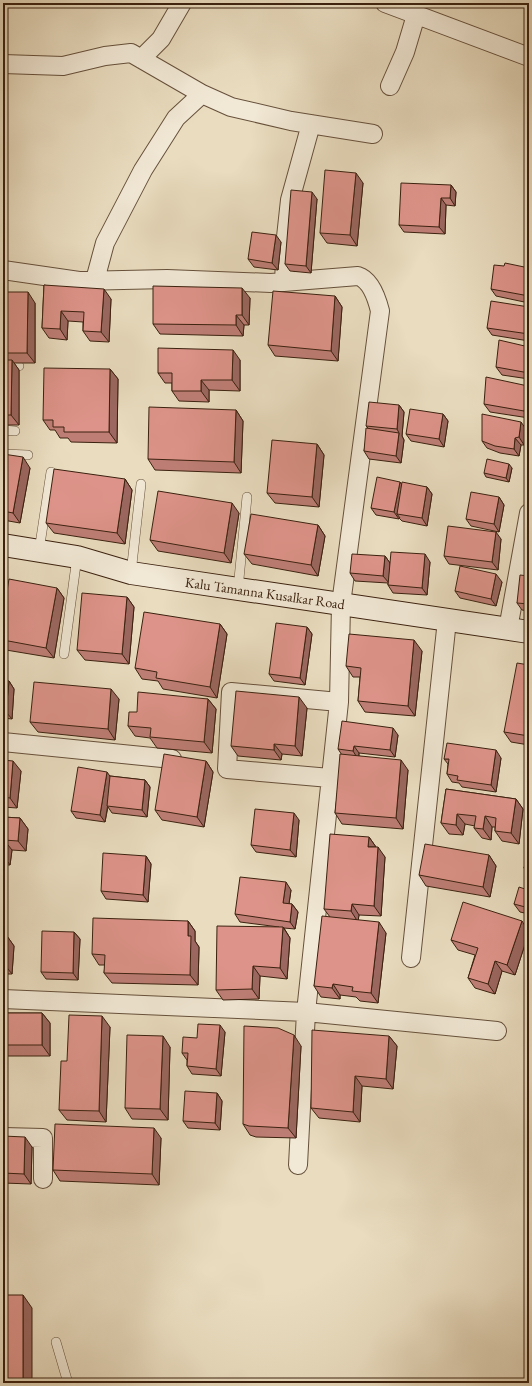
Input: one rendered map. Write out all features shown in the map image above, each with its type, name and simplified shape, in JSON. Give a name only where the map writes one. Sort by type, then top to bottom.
[{"type":"main road","name":"Kalu Tamanna Kusalkar Road","points":[[3,545],[77,557],[131,573],[529,632]]},
{"type":"street","points":[[141,59],[161,39],[182,3]]},
{"type":"street","points":[[385,3],[529,57]]},
{"type":"street","points":[[390,86],[405,52],[416,15]]},
{"type":"street","points":[[3,64],[63,66],[105,56],[130,53],[202,94],[231,107],[291,121],[373,134]]},
{"type":"street","points":[[95,280],[105,242],[142,170],[176,118],[202,94]]},
{"type":"street","points":[[284,282],[286,237],[290,200],[310,124]]},
{"type":"street","points":[[3,270],[80,281],[167,279],[284,282],[358,276],[371,287],[380,311],[341,604],[339,702],[306,1012],[298,1165]]},
{"type":"street","points":[[508,629],[529,513]]},
{"type":"street","points":[[411,958],[447,620]]},
{"type":"street","points":[[330,778],[227,768],[231,692],[339,702]]},
{"type":"street","points":[[3,742],[172,759]]},
{"type":"street","points":[[3,999],[306,1012],[497,1031]]},
{"type":"street","points":[[3,1136],[43,1138],[43,1179]]},
{"type":"lane","points":[[3,366],[19,366]]},
{"type":"lane","points":[[3,430],[15,431]]},
{"type":"lane","points":[[3,454],[28,455]]},
{"type":"lane","points":[[40,551],[51,472]]},
{"type":"lane","points":[[131,573],[142,484]]},
{"type":"lane","points":[[238,589],[247,497]]},
{"type":"lane","points":[[64,654],[77,557]]},
{"type":"lane","points":[[56,1342],[68,1383]]},
{"type":"building","points":[[325,170],[356,173],[350,235],[320,233]]},
{"type":"building","points":[[401,183],[451,185],[450,198],[441,198],[439,227],[399,225]]},
{"type":"building","points":[[291,190],[312,192],[306,266],[285,264]]},
{"type":"building","points":[[252,232],[276,235],[272,263],[248,259]]},
{"type":"building","points":[[505,263],[529,268],[529,296],[491,289],[494,265],[504,266]]},
{"type":"building","points":[[44,285],[104,289],[101,332],[83,331],[84,312],[61,311],[60,329],[42,328]]},
{"type":"building","points":[[153,286],[242,288],[242,315],[236,315],[236,325],[153,324]]},
{"type":"building","points":[[273,291],[335,296],[331,351],[268,345]]},
{"type":"building","points":[[3,292],[28,292],[27,353],[3,353]]},
{"type":"building","points":[[491,301],[529,307],[529,334],[487,328]]},
{"type":"building","points":[[499,340],[529,347],[529,373],[496,367]]},
{"type":"building","points":[[158,348],[233,350],[232,380],[201,380],[201,391],[172,391],[172,373],[158,373]]},
{"type":"building","points":[[3,360],[12,360],[11,415],[3,415]]},
{"type":"building","points":[[44,368],[110,369],[109,432],[64,432],[64,427],[53,427],[53,420],[43,420]]},
{"type":"building","points":[[486,377],[528,386],[527,400],[524,411],[484,404]]},
{"type":"building","points":[[369,402],[399,405],[397,429],[366,426]]},
{"type":"building","points":[[149,407],[236,410],[234,462],[148,459]]},
{"type":"building","points":[[410,409],[443,414],[439,439],[406,434]]},
{"type":"building","points":[[482,414],[521,422],[519,437],[515,438],[514,449],[495,446],[482,441]]},
{"type":"building","points":[[366,428],[399,433],[396,456],[364,451]]},
{"type":"building","points":[[272,440],[317,444],[312,497],[267,493]]},
{"type":"building","points":[[3,454],[23,457],[13,513],[3,511]]},
{"type":"building","points":[[487,459],[509,464],[506,478],[484,473]]},
{"type":"building","points":[[54,469],[125,479],[117,533],[46,523]]},
{"type":"building","points":[[377,477],[400,482],[394,512],[371,508]]},
{"type":"building","points":[[402,482],[427,487],[422,518],[397,514]]},
{"type":"building","points":[[158,491],[232,503],[224,553],[150,540]]},
{"type":"building","points":[[471,492],[499,497],[494,524],[466,519]]},
{"type":"building","points":[[251,514],[318,525],[311,565],[244,554]]},
{"type":"building","points":[[448,526],[496,532],[492,562],[444,556]]},
{"type":"building","points":[[529,537],[529,562],[527,561],[527,548]]},
{"type":"building","points":[[391,552],[425,554],[422,588],[388,585]]},
{"type":"building","points":[[352,554],[385,556],[383,576],[350,573]]},
{"type":"building","points":[[460,566],[496,574],[491,599],[455,591]]},
{"type":"building","points":[[520,575],[529,576],[529,604],[517,603]]},
{"type":"building","points":[[9,579],[57,588],[46,648],[3,640],[3,615]]},
{"type":"building","points":[[82,593],[127,597],[122,654],[77,650]]},
{"type":"building","points":[[144,612],[220,624],[210,687],[156,678],[157,672],[135,668]]},
{"type":"building","points":[[276,623],[307,627],[300,678],[269,674]]},
{"type":"building","points":[[349,634],[414,640],[408,706],[358,701],[361,668],[346,666]]},
{"type":"building","points":[[517,663],[529,665],[529,736],[504,732]]},
{"type":"building","points":[[3,681],[9,681],[6,712],[3,711]]},
{"type":"building","points":[[34,682],[111,689],[108,729],[30,722]]},
{"type":"building","points":[[236,691],[299,697],[295,746],[274,744],[274,750],[231,746]]},
{"type":"building","points":[[138,692],[208,699],[204,742],[150,737],[151,728],[128,726],[129,712],[137,712]]},
{"type":"building","points":[[342,721],[393,728],[390,750],[354,746],[353,751],[338,749]]},
{"type":"building","points":[[447,743],[496,750],[491,785],[457,780],[458,776],[447,774],[449,759],[444,759]]},
{"type":"building","points":[[164,754],[206,761],[197,817],[155,810]]},
{"type":"building","points":[[340,754],[401,760],[396,818],[335,813]]},
{"type":"building","points":[[3,760],[13,761],[10,798],[3,797]]},
{"type":"building","points":[[78,767],[107,772],[100,815],[71,811]]},
{"type":"building","points":[[110,776],[145,780],[142,810],[107,806]]},
{"type":"building","points":[[446,789],[516,799],[511,833],[495,831],[496,818],[485,816],[483,829],[474,828],[476,816],[457,814],[456,825],[441,823]]},
{"type":"building","points":[[529,807],[529,828],[525,827]]},
{"type":"building","points":[[255,809],[294,813],[290,850],[251,845]]},
{"type":"building","points":[[3,817],[20,818],[18,841],[4,840],[3,855]]},
{"type":"building","points":[[330,834],[369,837],[368,847],[378,847],[374,906],[352,904],[351,911],[324,909]]},
{"type":"building","points":[[425,844],[489,855],[483,887],[419,875]]},
{"type":"building","points":[[528,852],[529,853],[529,869],[524,868]]},
{"type":"building","points":[[103,853],[146,856],[143,895],[101,891]]},
{"type":"building","points":[[529,872],[529,908],[514,904],[519,887],[525,889]]},
{"type":"building","points":[[240,877],[286,882],[283,903],[292,904],[290,922],[235,914]]},
{"type":"building","points":[[463,902],[522,921],[507,965],[495,961],[488,984],[468,978],[478,948],[451,940]]},
{"type":"building","points":[[322,916],[379,922],[371,993],[352,991],[353,987],[333,984],[332,988],[314,986]]},
{"type":"building","points":[[93,918],[188,921],[188,936],[191,936],[190,975],[104,973],[105,955],[92,954]]},
{"type":"building","points":[[217,926],[283,927],[280,968],[253,966],[252,989],[216,990]]},
{"type":"building","points":[[42,931],[74,932],[73,973],[41,972]]},
{"type":"building","points":[[3,936],[7,936],[4,964],[3,964]]},
{"type":"building","points":[[3,1013],[42,1013],[42,1045],[3,1045]]},
{"type":"building","points":[[69,1015],[102,1016],[99,1111],[59,1110],[61,1061],[67,1061]]},
{"type":"building","points":[[198,1024],[220,1025],[216,1069],[187,1066],[188,1053],[182,1053],[183,1037],[197,1038]]},
{"type":"building","points":[[244,1026],[278,1028],[294,1035],[288,1128],[249,1126],[243,1124]]},
{"type":"building","points":[[312,1030],[389,1036],[386,1079],[355,1076],[353,1112],[311,1108]]},
{"type":"building","points":[[127,1035],[163,1036],[160,1109],[125,1108]]},
{"type":"building","points":[[185,1091],[217,1093],[215,1123],[183,1121]]},
{"type":"building","points":[[55,1124],[154,1128],[152,1174],[53,1170]]},
{"type":"building","points":[[3,1136],[25,1137],[24,1174],[3,1173]]},
{"type":"building","points":[[3,1295],[23,1295],[23,1383],[3,1383]]}]
